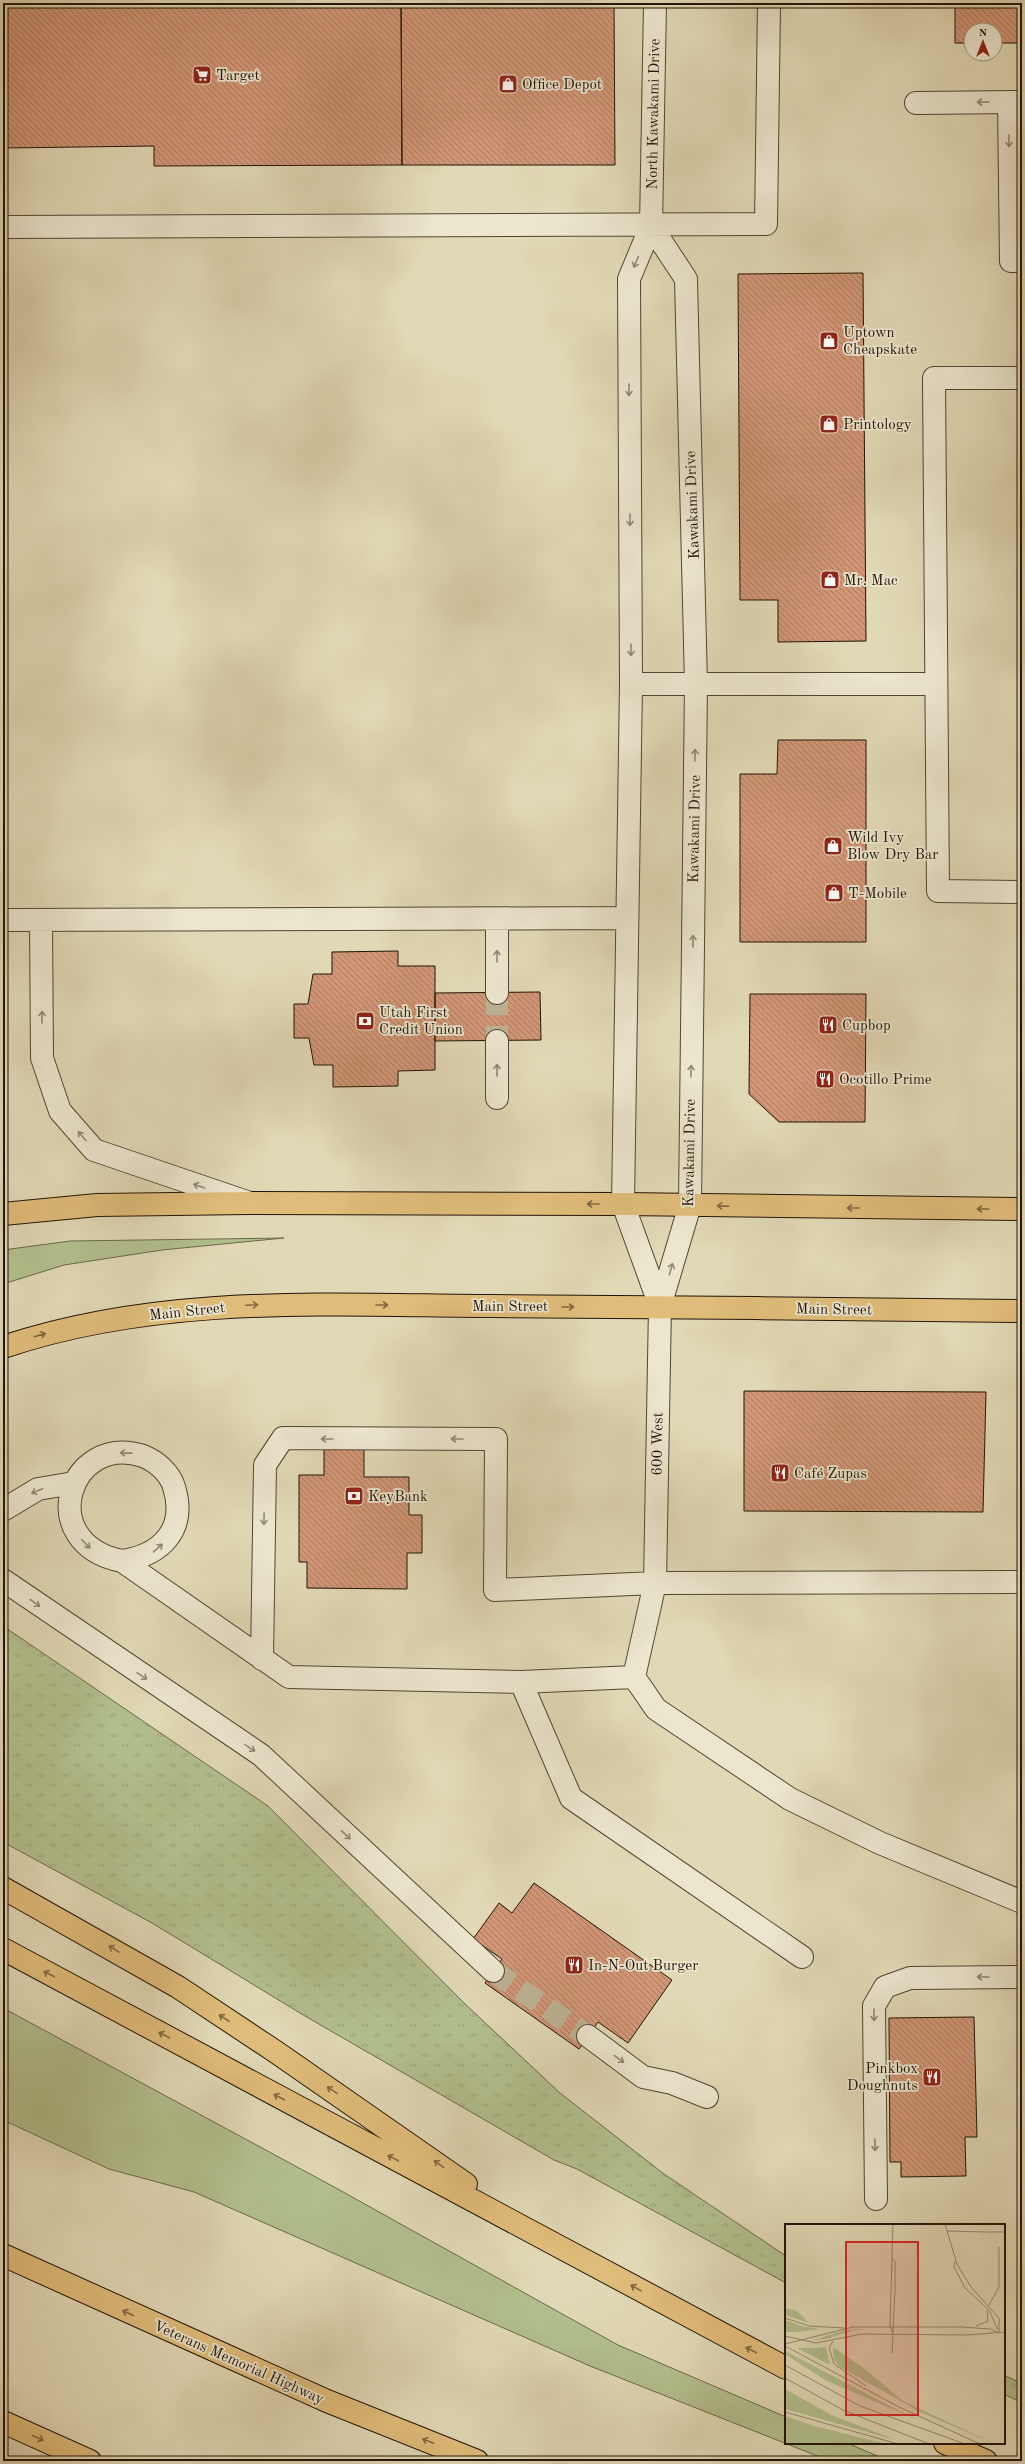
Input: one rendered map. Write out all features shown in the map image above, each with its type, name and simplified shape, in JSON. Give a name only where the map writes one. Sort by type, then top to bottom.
[{"type":"main road","points":[[3,1214],[97,1205],[250,1203],[623,1204],[761,1208],[1022,1210]]},
{"type":"main road","name":"Main Street","points":[[3,1347],[87,1324],[176,1310],[268,1305],[660,1306],[1022,1311]]},
{"type":"main road","points":[[3,1888],[185,1992],[408,2142],[539,2236]]},
{"type":"main road","points":[[3,1949],[785,2367]]},
{"type":"main road","name":"Veterans Memorial Highway","points":[[3,2255],[327,2401],[477,2461]]},
{"type":"main road","points":[[3,2422],[90,2461]]},
{"type":"main road","points":[[947,2444],[986,2461]]},
{"type":"street","name":"North Kawakami Drive","points":[[652,226],[655,3]]},
{"type":"street","points":[[3,227],[652,226],[766,224],[769,3]]},
{"type":"street","points":[[916,102],[1015,102],[1011,261],[1022,261]]},
{"type":"street","points":[[652,226],[629,279],[631,684],[623,1204],[660,1306]]},
{"type":"street","name":"Kawakami Drive","points":[[652,226],[686,279],[696,684],[690,1205],[660,1306]]},
{"type":"street","points":[[1022,378],[934,378],[938,891],[1022,892]]},
{"type":"street","points":[[631,684],[936,684]]},
{"type":"street","points":[[498,918],[498,993]]},
{"type":"street","points":[[3,920],[627,918]]},
{"type":"street","points":[[41,920],[42,1058],[60,1111],[94,1150],[250,1203]]},
{"type":"street","points":[[498,1041],[498,1098]]},
{"type":"street","name":"600 West","points":[[634,1677],[655,1583],[660,1306]]},
{"type":"street","points":[[262,1659],[265,1465],[283,1438],[496,1439],[495,1590],[655,1583],[1022,1582]]},
{"type":"street","points":[[115,1453],[133,1453],[150,1459],[164,1470],[174,1484],[178,1501],[177,1513],[169,1536],[157,1550],[140,1558],[122,1561],[105,1558],[89,1548],[77,1534],[71,1518],[70,1500],[74,1483],[84,1469],[98,1458],[115,1453]]},
{"type":"street","points":[[3,1510],[38,1489],[74,1483]]},
{"type":"street","points":[[122,1561],[289,1677],[521,1682],[634,1677],[656,1709],[790,1799],[880,1843],[1022,1902]]},
{"type":"street","points":[[3,1580],[261,1755],[493,1971]]},
{"type":"street","points":[[521,1682],[571,1798],[802,1957]]},
{"type":"street","points":[[876,2199],[874,2006],[885,1988],[910,1978],[1022,1977]]},
{"type":"street","points":[[588,2036],[643,2077],[672,2083],[707,2097]]},
{"type":"green space","points":[[284,1238],[162,1250],[64,1265],[3,1284],[3,1250],[70,1241]]},
{"type":"green space","points":[[3,1626],[268,1806],[464,2003],[560,2093],[664,2174],[785,2255],[785,2282],[577,2169],[554,2160],[305,2016],[152,1923],[3,1842]]},
{"type":"green space","points":[[3,2008],[336,2188],[618,2345],[785,2417],[785,2443],[590,2366],[194,2192],[109,2169],[3,2120]]},
{"type":"green space","points":[[1005,2376],[1022,2384],[1022,2403],[1005,2394]]},
{"type":"green space","points":[[787,2444],[849,2444],[889,2461],[830,2461]]},
{"type":"building","name":"Target","points":[[3,3],[401,3],[402,165],[154,166],[154,146],[3,148]]},
{"type":"building","name":"Office Depot","points":[[401,3],[614,3],[615,165],[402,165]]},
{"type":"building","points":[[955,3],[1022,3],[1022,43],[1003,43],[1003,22],[963,22],[963,43],[955,43]]},
{"type":"building","points":[[863,273],[866,641],[778,642],[778,600],[740,600],[738,274]]},
{"type":"building","points":[[778,740],[866,740],[866,942],[740,942],[740,774],[777,774]]},
{"type":"building","name":"Utah First Credit Union","points":[[398,951],[398,966],[435,966],[435,1070],[398,1071],[398,1086],[333,1087],[333,1065],[314,1065],[309,1038],[294,1038],[294,1004],[308,1004],[313,974],[332,974],[332,952]]},
{"type":"building","points":[[540,992],[541,1040],[435,1041],[435,993]]},
{"type":"building","points":[[750,994],[866,994],[865,1122],[779,1122],[749,1094]]},
{"type":"building","points":[[744,1391],[986,1392],[983,1512],[744,1511]]},
{"type":"building","name":"KeyBank","points":[[324,1438],[364,1438],[364,1477],[409,1477],[409,1515],[422,1515],[422,1553],[407,1553],[407,1589],[307,1588],[307,1562],[299,1562],[299,1475],[324,1475]]},
{"type":"building","name":"In-N-Out Burger","points":[[534,1883],[672,1980],[628,2043],[598,2022],[579,2049],[485,1983],[502,1959],[473,1939],[499,1903],[512,1913]]},
{"type":"building","name":"Pinkbox Doughnuts","points":[[974,2017],[977,2137],[965,2137],[966,2176],[901,2177],[901,2162],[890,2162],[889,2018]]},
{"type":"tunnel","points":[[497,993],[497,1041]]},
{"type":"tunnel","points":[[493,1971],[588,2036]]},
{"type":"place","name":"Target","points":[[202,75]]},
{"type":"place","name":"Office Depot","points":[[508,84]]},
{"type":"place","name":"Uptown Cheapskate","points":[[829,341]]},
{"type":"place","name":"Printology","points":[[829,424]]},
{"type":"place","name":"Mr. Mac","points":[[830,580]]},
{"type":"place","name":"Wild Ivy Blow Dry Bar","points":[[833,846]]},
{"type":"place","name":"T-Mobile","points":[[834,893]]},
{"type":"place","name":"Utah First Credit Union","points":[[365,1021]]},
{"type":"place","name":"Cupbop","points":[[828,1025]]},
{"type":"place","name":"Ocotillo Prime","points":[[825,1079]]},
{"type":"place","name":"Café Zupas","points":[[780,1473]]},
{"type":"place","name":"KeyBank","points":[[354,1496]]},
{"type":"place","name":"In-N-Out Burger","points":[[574,1965]]},
{"type":"place","name":"Pinkbox Doughnuts","points":[[932,2077]]}]
